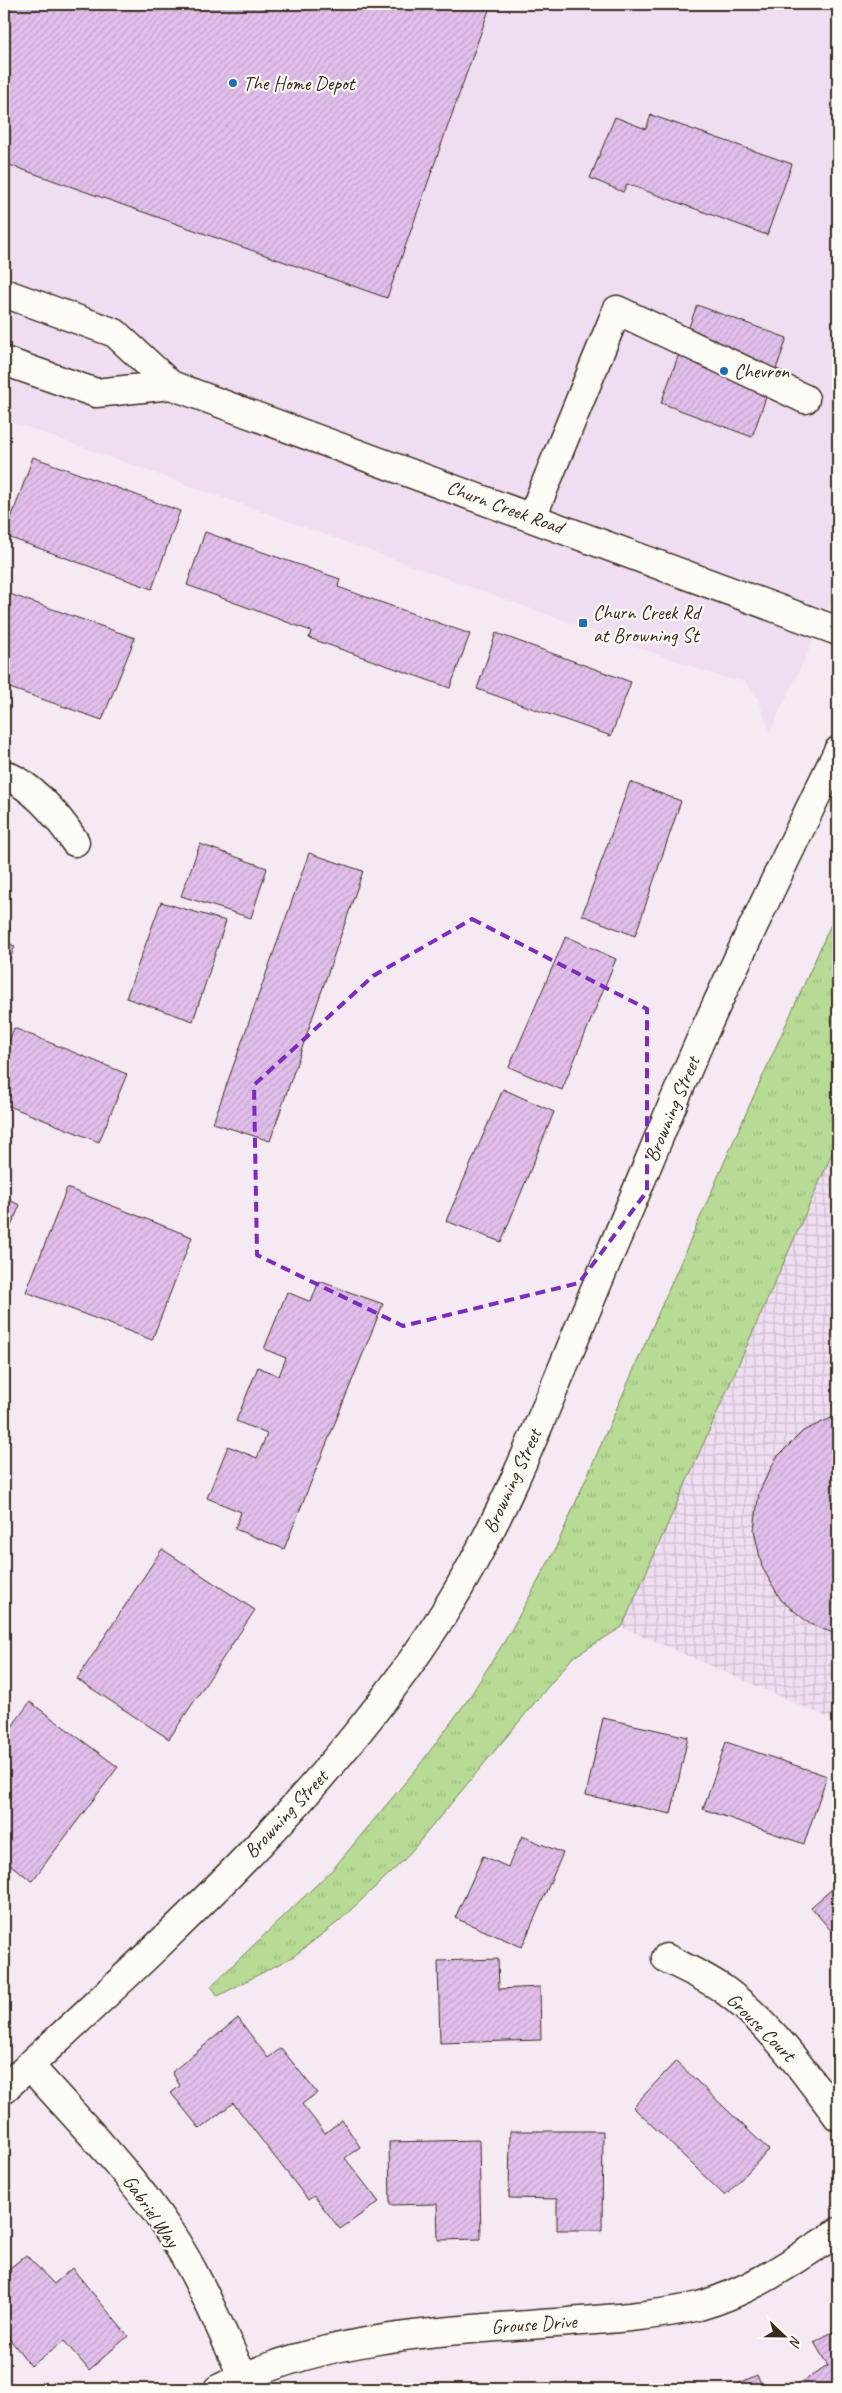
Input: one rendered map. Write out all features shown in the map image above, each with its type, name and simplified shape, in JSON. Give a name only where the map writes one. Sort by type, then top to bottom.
[{"type":"street","name":"Churn Creek Road","points":[[4,292],[115,333],[171,385],[532,516],[838,631]]},
{"type":"street","points":[[532,516],[617,310],[805,399]]},
{"type":"street","name":"Churn Creek Road","points":[[4,361],[96,393],[171,385]]},
{"type":"street","name":"Browning Street","points":[[4,2089],[144,1959],[240,1865],[316,1784],[389,1692],[444,1612],[496,1518],[698,1045],[749,933],[838,751]]},
{"type":"street","points":[[4,774],[31,790],[51,808],[75,842]]},
{"type":"street","name":"Grouse Court","points":[[666,1958],[722,1988],[746,2008],[790,2053],[838,2117]]},
{"type":"street","name":"Gabriel Way","points":[[29,2065],[129,2178],[169,2232],[210,2304],[243,2377]]},
{"type":"street","name":"Grouse Drive","points":[[218,2389],[243,2377],[299,2357],[373,2340],[460,2329],[658,2314],[699,2305],[753,2286],[838,2232]]},
{"type":"highlighted area","points":[[472,919],[647,1009],[647,1191],[579,1283],[403,1326],[257,1255],[254,1085],[373,976]]},
{"type":"shaded area","points":[[4,4],[838,4],[838,588],[770,732],[758,699],[745,682],[721,677],[4,419]]},
{"type":"shaded area","points":[[838,1140],[838,1722],[622,1627]]},
{"type":"green space","points":[[838,909],[838,1140],[622,1627],[572,1658],[404,1860],[338,1922],[294,1956],[218,1996],[211,1986],[333,1869],[418,1767],[469,1698],[509,1634],[554,1552],[738,1131]]},
{"type":"building","name":"The Home Depot","points":[[4,4],[491,4],[387,298],[4,163]]},
{"type":"building","points":[[651,115],[792,164],[767,235],[627,184],[623,192],[590,178],[615,117],[646,129]]},
{"type":"building","name":"Chevron","points":[[697,305],[787,338],[752,437],[661,403]]},
{"type":"building","points":[[33,457],[180,511],[152,589],[5,536]]},
{"type":"building","points":[[205,532],[340,579],[338,587],[470,634],[450,688],[309,638],[311,631],[187,585]]},
{"type":"building","points":[[4,592],[135,638],[102,720],[4,686]]},
{"type":"building","points":[[496,633],[631,682],[611,736],[477,689]]},
{"type":"building","points":[[630,782],[681,801],[635,936],[582,915]]},
{"type":"building","points":[[200,844],[267,868],[251,918],[181,896]]},
{"type":"building","points":[[309,853],[363,871],[270,1141],[213,1123]]},
{"type":"building","points":[[161,902],[226,921],[193,1021],[126,998]]},
{"type":"building","points":[[566,936],[616,959],[562,1090],[509,1067]]},
{"type":"building","points":[[4,942],[15,946],[4,974]]},
{"type":"building","points":[[14,1028],[127,1074],[99,1142],[4,1104],[4,1055]]},
{"type":"building","points":[[503,1089],[554,1112],[501,1242],[446,1221]]},
{"type":"building","points":[[67,1188],[192,1237],[152,1340],[26,1292]]},
{"type":"building","points":[[4,1198],[20,1205],[4,1243]]},
{"type":"building","points":[[319,1281],[383,1304],[284,1549],[235,1529],[241,1512],[207,1498],[228,1446],[257,1458],[267,1434],[236,1421],[258,1367],[279,1376],[286,1358],[264,1349],[287,1292],[311,1302]]},
{"type":"building","points":[[838,1415],[838,1635],[810,1624],[781,1600],[762,1567],[754,1530],[759,1492],[776,1458],[803,1431]]},
{"type":"building","points":[[162,1549],[255,1610],[169,1739],[77,1679]]},
{"type":"building","points":[[30,1702],[118,1767],[32,1881],[4,1860],[4,1737]]},
{"type":"building","points":[[603,1718],[688,1737],[671,1814],[586,1795]]},
{"type":"building","points":[[726,1742],[827,1776],[804,1844],[703,1809]]},
{"type":"building","points":[[522,1836],[563,1853],[522,1947],[455,1918],[483,1856],[508,1867]]},
{"type":"building","points":[[838,1884],[838,1939],[811,1907]]},
{"type":"building","points":[[498,1959],[499,1989],[540,1987],[541,2040],[440,2043],[438,1961]]},
{"type":"building","points":[[238,2018],[268,2058],[281,2048],[317,2093],[302,2104],[325,2133],[342,2120],[360,2147],[345,2158],[379,2202],[340,2229],[314,2196],[308,2200],[233,2103],[200,2129],[171,2093],[180,2086],[172,2072]]},
{"type":"building","points":[[676,2061],[769,2150],[725,2196],[633,2107]]},
{"type":"building","points":[[510,2131],[603,2131],[602,2230],[557,2230],[557,2199],[509,2198]]},
{"type":"building","points":[[479,2140],[481,2239],[438,2240],[437,2204],[390,2205],[389,2142]]},
{"type":"building","points":[[26,2255],[54,2284],[72,2268],[128,2336],[89,2370],[64,2341],[31,2366],[4,2332],[4,2273]]},
{"type":"building","points":[[838,2329],[838,2389],[801,2389],[798,2384],[828,2366],[814,2342]]},
{"type":"building","points":[[757,2375],[764,2389],[726,2389],[735,2385]]},
{"type":"place","name":"The Home Depot","points":[[233,83]]},
{"type":"place","name":"Chevron","points":[[724,371]]},
{"type":"place","name":"Churn Creek Rd at Browning St","points":[[583,623]]}]
